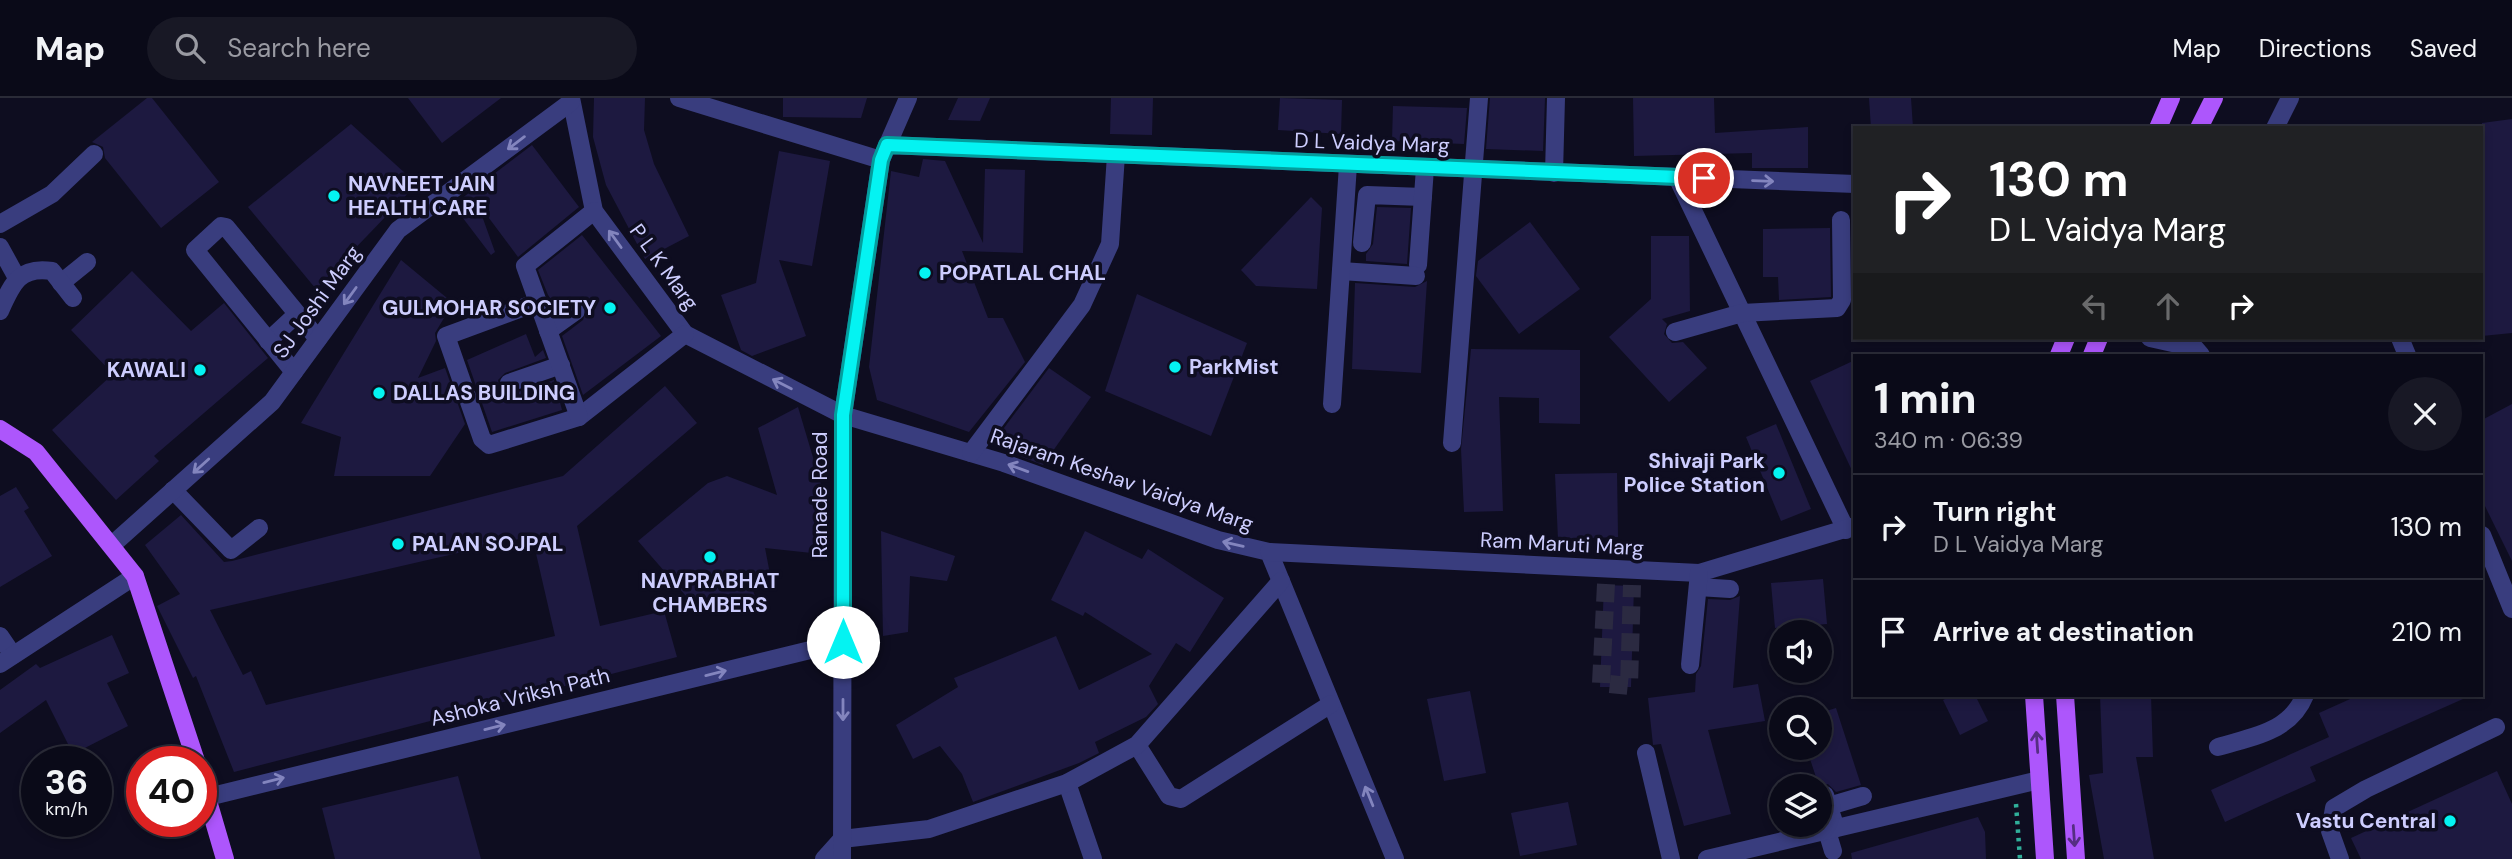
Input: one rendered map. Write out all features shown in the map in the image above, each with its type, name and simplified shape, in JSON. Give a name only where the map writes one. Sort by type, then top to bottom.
[{"type":"main road","points":[[2159,126],[2171,98]]},
{"type":"main road","points":[[2200,126],[2214,98]]},
{"type":"main road","points":[[0,429],[36,452],[135,576],[191,746]]},
{"type":"main road","points":[[2034,697],[2045,859]]},
{"type":"main road","points":[[2065,697],[2076,859]]},
{"type":"main road","points":[[217,830],[225,859]]},
{"type":"street","name":"D L Vaidya Marg","points":[[679,98],[884,153],[1116,155],[1853,184]]},
{"type":"street","name":"Ranade Road","points":[[842,859],[843,415],[884,153],[908,98]]},
{"type":"street","points":[[1452,443],[1479,98]]},
{"type":"street","points":[[1554,173],[1556,98]]},
{"type":"street","points":[[2276,126],[2290,98]]},
{"type":"street","name":"P L K Marg","points":[[571,100],[594,211],[685,334],[843,415]]},
{"type":"street","name":"SJ Joshi Marg","points":[[112,545],[272,401],[398,230],[571,100]]},
{"type":"street","points":[[0,224],[52,194],[94,154]]},
{"type":"street","points":[[971,453],[1082,305],[1110,244],[1116,155]]},
{"type":"street","points":[[1332,404],[1344,345],[1341,271],[1348,165]]},
{"type":"street","points":[[1341,271],[1417,270],[1418,168]]},
{"type":"street","name":"Ram Maruti Marg","points":[[1269,552],[1698,580],[1851,528],[1742,313],[1677,177]]},
{"type":"street","points":[[1362,243],[1367,195],[1416,197]]},
{"type":"street","points":[[579,417],[527,263],[594,211]]},
{"type":"street","points":[[1675,332],[1742,313],[1832,309],[1841,305],[1841,220]]},
{"type":"street","points":[[293,372],[195,254],[198,247],[221,226],[226,227],[318,339]]},
{"type":"street","points":[[0,247],[17,278]]},
{"type":"street","points":[[61,283],[87,262]]},
{"type":"street","points":[[0,311],[17,278],[36,269],[52,271],[73,298]]},
{"type":"street","points":[[538,302],[451,332],[445,340],[485,443],[489,445],[579,417],[685,334]]},
{"type":"street","points":[[548,331],[576,311]]},
{"type":"street","points":[[268,341],[296,315]]},
{"type":"street","points":[[2159,340],[2195,348],[2200,354]]},
{"type":"street","points":[[509,383],[561,365]]},
{"type":"street","name":"Rajaram Keshav Vaidya Marg","points":[[843,415],[971,453],[1218,540],[1269,552],[1395,859]]},
{"type":"street","points":[[173,490],[231,550],[259,528]]},
{"type":"street","points":[[2486,556],[2512,609]]},
{"type":"street","points":[[0,636],[6,660],[135,576]]},
{"type":"street","points":[[1690,665],[1698,580],[1730,589]]},
{"type":"street","points":[[824,859],[842,839],[929,829],[1067,783],[1138,745],[1281,582]]},
{"type":"street","name":"Ashoka Vriksh Path","points":[[217,795],[843,642]]},
{"type":"street","points":[[2218,747],[2275,729],[2298,713],[2304,697]]},
{"type":"street","points":[[1138,745],[1169,796],[1181,799],[1331,704]]},
{"type":"street","points":[[2340,859],[2330,831],[2334,808],[2367,789],[2496,727]]},
{"type":"street","points":[[1646,753],[1671,859]]},
{"type":"street","points":[[1707,859],[2039,780]]},
{"type":"street","points":[[1067,783],[1093,859]]},
{"type":"street","points":[[1833,851],[1846,826],[1845,799],[1846,826]]},
{"type":"path","points":[[2015,786],[2020,859]]},
{"type":"building","points":[[147,98],[152,98],[219,182],[161,228],[105,158],[103,147],[92,142]]},
{"type":"building","points":[[408,98],[501,98],[442,143]]},
{"type":"building","points":[[594,98],[645,98],[644,130],[654,164],[689,236],[645,259],[606,185],[593,137]]},
{"type":"building","points":[[783,98],[867,98],[861,118],[783,117]]},
{"type":"building","points":[[958,98],[990,98],[980,121],[948,120]]},
{"type":"building","points":[[1111,98],[1153,98],[1152,135],[1110,134]]},
{"type":"building","points":[[1280,98],[1342,100],[1341,134],[1278,130]]},
{"type":"building","points":[[1490,98],[1545,98],[1543,151],[1486,149]]},
{"type":"building","points":[[1633,98],[1714,98],[1715,133],[1808,127],[1808,168],[1752,168],[1752,153],[1634,156]]},
{"type":"building","points":[[1869,98],[1911,98],[1913,126],[1871,126]]},
{"type":"building","points":[[1393,106],[1467,108],[1464,144],[1392,141]]},
{"type":"building","points":[[2512,119],[2512,333],[2483,336],[2483,126],[2482,123]]},
{"type":"building","name":"NAVNEET JAIN HEALTH CARE","points":[[351,124],[417,184],[316,289],[248,207]]},
{"type":"building","points":[[532,145],[579,207],[518,257],[477,202],[495,252],[491,255],[453,205]]},
{"type":"building","points":[[779,151],[830,161],[812,266],[779,260],[806,336],[752,356],[741,350],[721,295],[756,283]]},
{"type":"building","name":"POPATLAL CHAL","points":[[923,159],[945,161],[983,243],[985,169],[1025,170],[1023,253],[962,251],[988,318],[1003,318],[1025,362],[969,432],[877,400],[869,367],[891,171],[919,177]]},
{"type":"building","points":[[1311,197],[1322,208],[1317,289],[1256,286],[1241,270]]},
{"type":"building","points":[[1377,207],[1411,208],[1407,264],[1366,261],[1366,254],[1373,244]]},
{"type":"building","points":[[1530,222],[1580,289],[1519,334],[1476,276],[1478,261]]},
{"type":"building","points":[[1830,228],[1831,297],[1779,300],[1778,277],[1763,277],[1763,229]]},
{"type":"building","name":"GULMOHAR SOCIETY","points":[[582,235],[661,336],[583,395],[562,336],[583,320],[587,309],[585,304],[576,300],[558,310],[548,295],[538,270]]},
{"type":"building","points":[[1651,236],[1689,236],[1690,311],[1662,319],[1667,324],[1664,334],[1672,343],[1683,342],[1707,368],[1669,402],[1609,337],[1651,299]]},
{"type":"building","name":"DALLAS BUILDING","points":[[401,260],[453,303],[435,333],[436,341],[418,378],[445,368],[465,424],[430,476],[334,476],[341,437],[301,423]]},
{"type":"building","points":[[132,271],[191,331],[224,303],[268,358],[154,456],[159,461],[116,500],[52,430],[113,374],[71,330]]},
{"type":"building","points":[[1427,281],[1421,373],[1352,369],[1355,283],[1415,287]]},
{"type":"building","name":"ParkMist","points":[[1137,294],[1247,343],[1211,436],[1105,391]]},
{"type":"building","name":"GULMOHAR SOCIETY","points":[[526,334],[535,357],[543,350],[546,358],[505,373],[498,380],[499,387],[502,392],[512,394],[554,380],[562,410],[492,432],[467,360]]},
{"type":"building","points":[[1471,349],[1580,350],[1580,424],[1539,423],[1539,398],[1499,397],[1503,511],[1464,512],[1461,449]]},
{"type":"building","points":[[1853,361],[1853,473],[1810,381]]},
{"type":"building","points":[[1049,368],[1091,397],[1043,465],[1017,455],[995,440]]},
{"type":"building","points":[[665,386],[697,423],[577,526],[600,626],[664,611],[677,657],[234,772],[196,676],[193,678],[157,606],[180,594],[145,545],[181,515],[224,562],[232,561],[563,476]],"holes":[[[532,536],[555,636],[266,705],[251,671],[243,675],[210,610]]]},
{"type":"building","points":[[2512,404],[2512,561],[2483,502],[2483,419]]},
{"type":"building","name":"NAVPRABHAT CHAMBERS","points":[[798,407],[823,491],[821,554],[765,548],[770,574],[749,579],[756,599],[699,611],[638,541],[708,483],[727,476],[777,495],[758,428]]},
{"type":"building","name":"Shivaji Park Police Station","points":[[1776,424],[1811,509],[1781,521],[1746,437]]},
{"type":"building","points":[[1617,473],[1618,537],[1558,539],[1555,474]]},
{"type":"building","points":[[16,487],[29,508],[24,511],[52,556],[0,587],[0,496]]},
{"type":"building","points":[[881,531],[955,556],[947,581],[910,576],[908,632],[883,636]]},
{"type":"building","points":[[1085,531],[1142,559],[1148,549],[1224,598],[1190,652],[1176,643],[1149,686],[1158,704],[1146,717],[1095,742],[1099,753],[1079,763],[973,802],[962,774],[940,746],[913,759],[896,725],[958,687],[954,678],[1056,636],[1079,690],[1152,654],[1085,612],[1083,616],[1051,600]]},
{"type":"building","points":[[1823,579],[1827,620],[1774,620],[1771,583]]},
{"type":"building","points":[[1604,585],[1634,586],[1631,687],[1600,687]]},
{"type":"building","points":[[1740,596],[1733,688],[1758,684],[1765,721],[1708,730],[1731,814],[1684,826],[1661,744],[1653,745],[1648,698],[1695,692],[1696,674],[1701,666],[1708,599],[1730,600]]},
{"type":"building","points":[[112,635],[129,673],[107,683],[128,726],[89,746],[69,746],[46,700],[0,733],[0,690],[36,664],[40,668]]},
{"type":"building","points":[[1470,691],[1486,773],[1444,781],[1427,699]]},
{"type":"building","points":[[1950,697],[1976,697],[1988,721],[1960,735],[1943,700]]},
{"type":"building","points":[[2100,697],[2151,697],[2153,757],[2136,757],[2154,859],[2104,859],[2089,775],[2103,773]]},
{"type":"building","points":[[2355,697],[2468,697],[2310,767],[2316,781],[2225,822],[2211,790],[2329,737],[2319,713]]},
{"type":"building","points":[[1836,708],[1861,785],[1836,792],[1832,788],[1832,774],[1815,774],[1810,760],[1832,760],[1832,709]]},
{"type":"building","name":"Vastu Central","points":[[2497,771],[2512,804],[2512,859],[2361,859],[2351,838]]},
{"type":"building","points":[[458,776],[481,859],[335,859],[322,808]]},
{"type":"building","points":[[1568,802],[1577,845],[1520,856],[1511,813]]},
{"type":"building","points":[[1978,817],[1985,832],[1986,859],[1852,859],[1851,853]]},
{"type":"tunnel","points":[[1606,584],[1601,683],[1629,686],[1632,585]]},
{"type":"place","name":"NAVNEET JAIN HEALTH CARE","points":[[334,196]]},
{"type":"place","name":"POPATLAL CHAL","points":[[925,273]]},
{"type":"place","name":"GULMOHAR SOCIETY","points":[[610,308]]},
{"type":"place","name":"ParkMist","points":[[1175,367]]},
{"type":"place","name":"KAWALI","points":[[200,370]]},
{"type":"place","name":"DALLAS BUILDING","points":[[379,393]]},
{"type":"place","name":"Shivaji Park Police Station","points":[[1779,473]]},
{"type":"place","name":"PALAN SOJPAL","points":[[398,544]]},
{"type":"place","name":"NAVPRABHAT CHAMBERS","points":[[710,557]]},
{"type":"place","name":"Vastu Central","points":[[2450,821]]},
{"type":"route","points":[[843,642],[843,415],[881,160],[887,145],[1704,178]]}]
